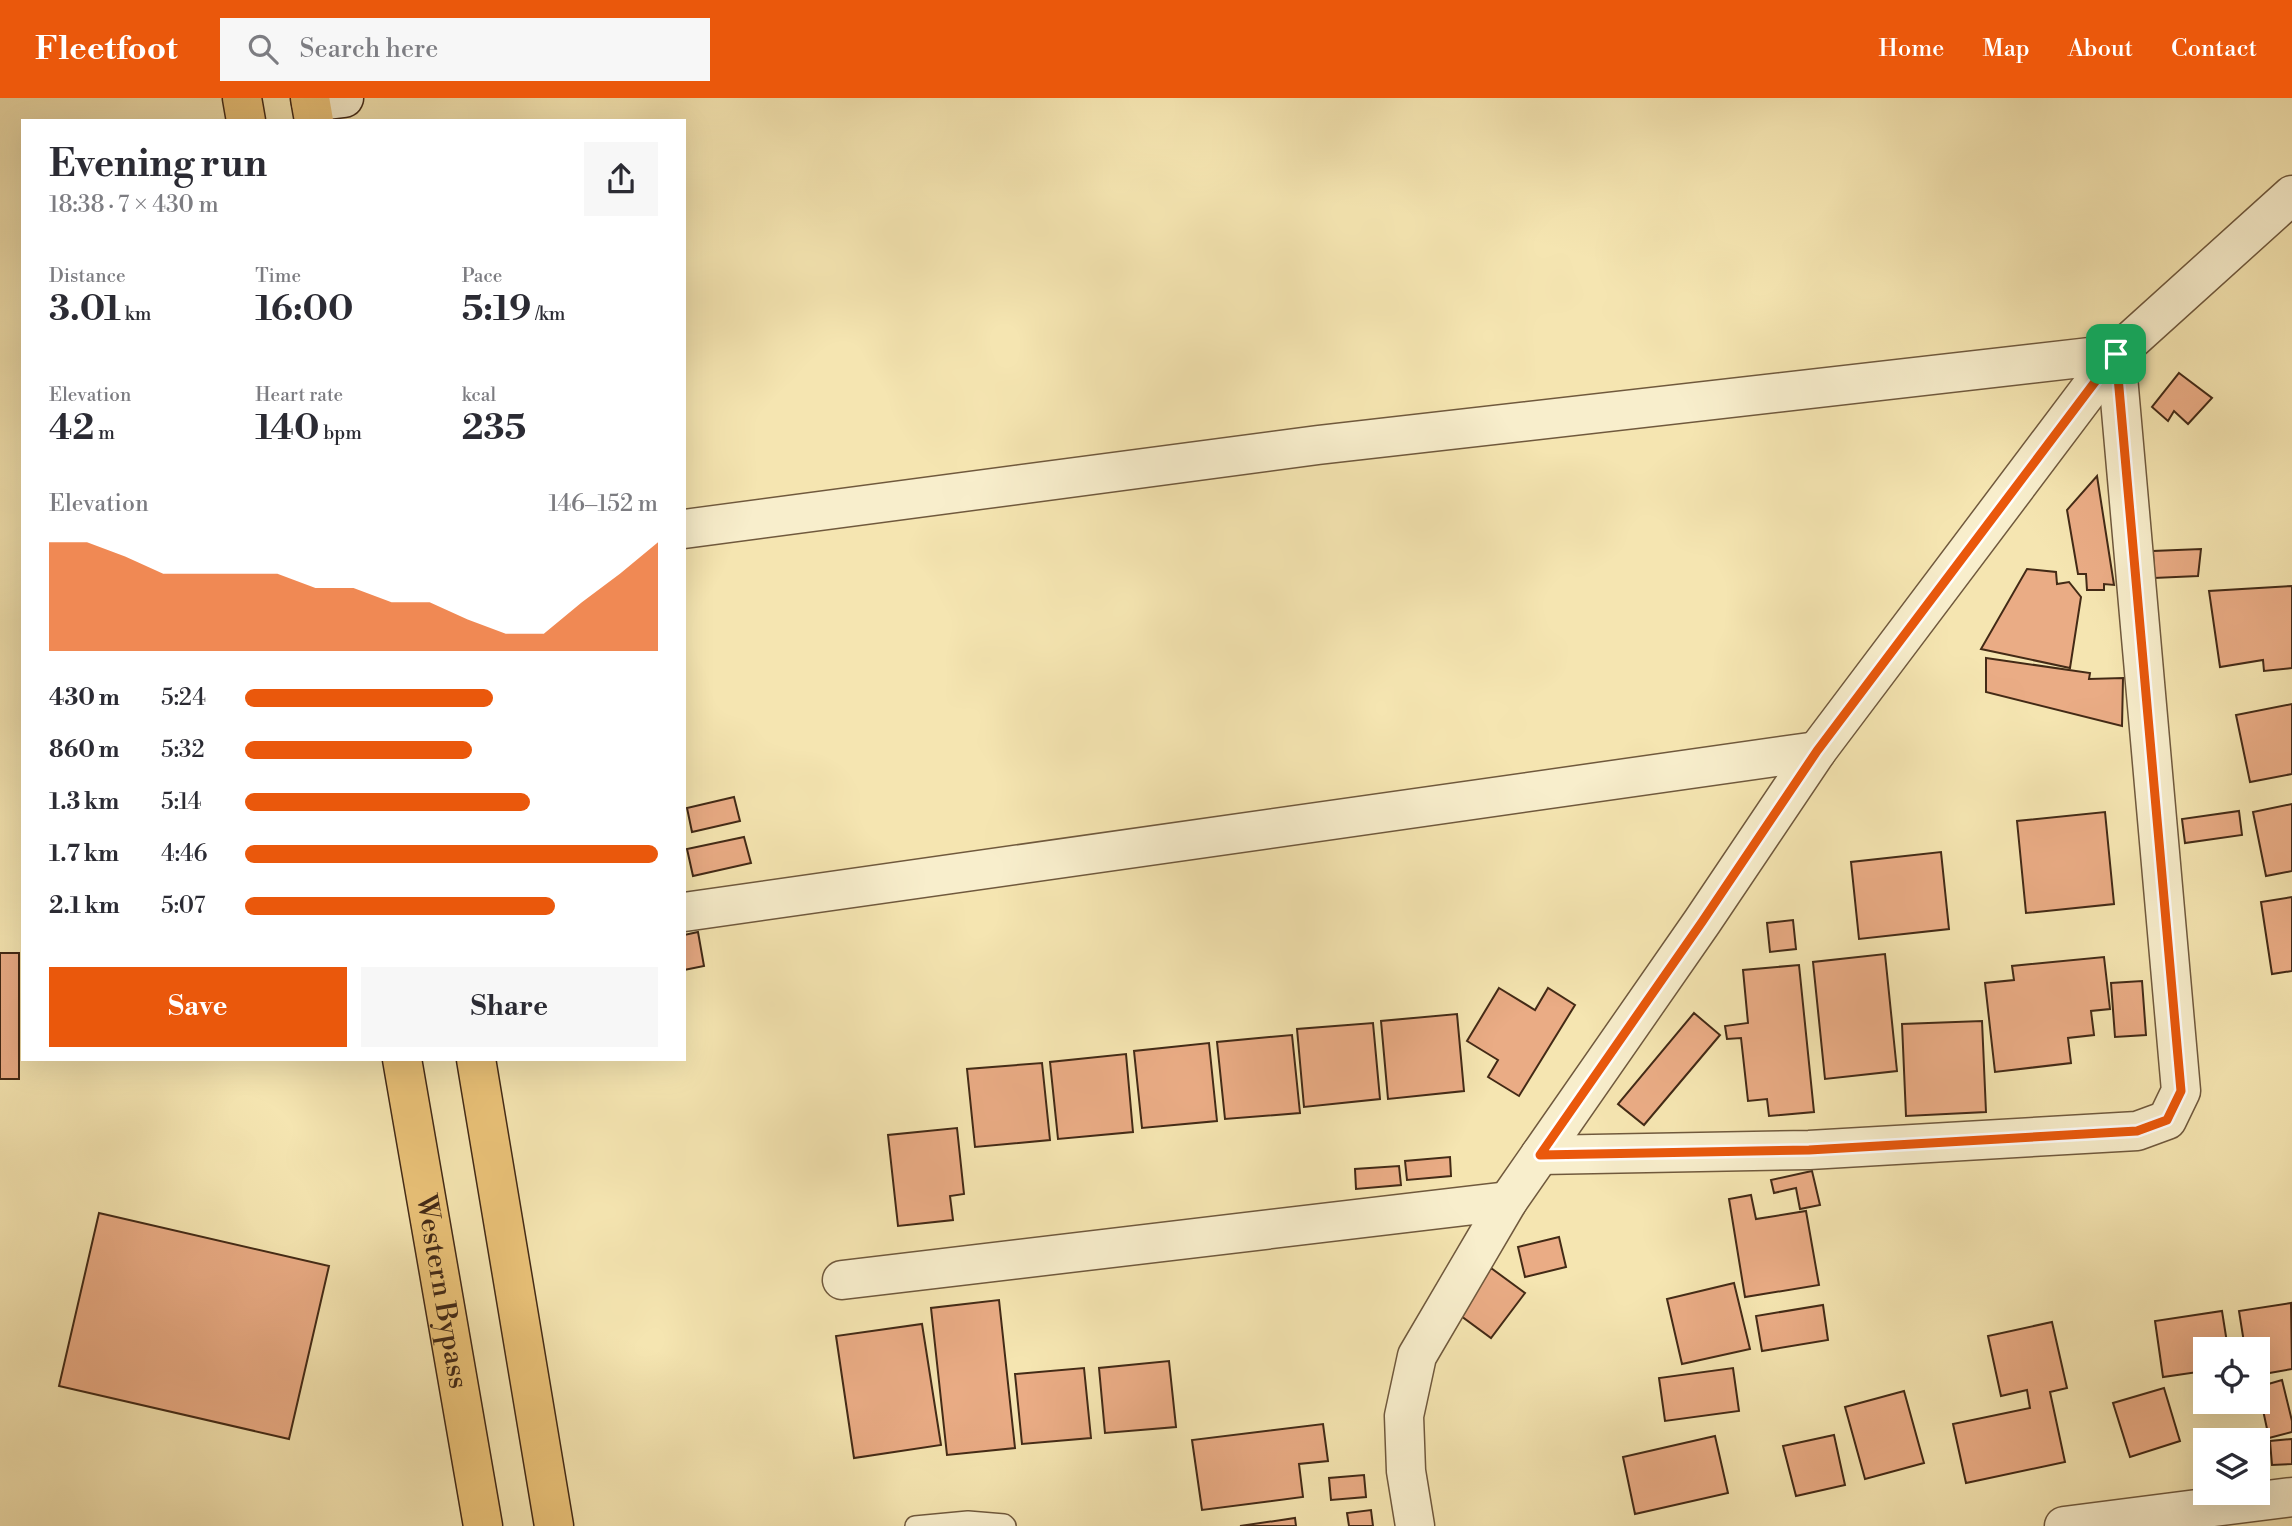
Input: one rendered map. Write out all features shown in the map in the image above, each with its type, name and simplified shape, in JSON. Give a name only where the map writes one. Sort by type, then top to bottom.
[{"type":"main road","points":[[242,98],[246,119]]},
{"type":"main road","name":"Western Bypass","points":[[402,1061],[483,1526]]},
{"type":"main road","points":[[477,1061],[554,1526]]},
{"type":"street","points":[[1415,1526],[1406,1471],[1404,1416],[1417,1356],[1508,1201],[1817,751],[2116,354],[2292,195]]},
{"type":"street","points":[[686,529],[1318,445],[2116,354]]},
{"type":"street","points":[[1540,1155],[1809,1150],[2137,1131],[2167,1120],[2181,1091],[2116,354]]},
{"type":"street","points":[[686,912],[1817,751]]},
{"type":"street","points":[[842,1280],[1508,1201]]},
{"type":"street","points":[[2064,1526],[2292,1497]]},
{"type":"lane","points":[[915,1526],[968,1521],[1006,1526]]},
{"type":"building","points":[[2179,373],[2212,398],[2188,424],[2174,411],[2168,421],[2152,407]]},
{"type":"building","points":[[2097,476],[2114,585],[2104,584],[2104,590],[2087,590],[2086,574],[2078,574],[2067,510]]},
{"type":"building","points":[[2201,549],[2198,576],[2154,578],[2153,551]]},
{"type":"building","points":[[2027,569],[2056,572],[2057,584],[2069,582],[2081,597],[2070,668],[1981,649]]},
{"type":"building","points":[[2292,586],[2292,668],[2264,671],[2263,660],[2220,667],[2209,591]]},
{"type":"building","points":[[1986,658],[2090,673],[2089,679],[2123,678],[2122,726],[1986,692]]},
{"type":"building","points":[[2292,704],[2292,774],[2250,782],[2236,715]]},
{"type":"building","points":[[734,797],[740,821],[692,832],[687,808]]},
{"type":"building","points":[[2292,804],[2292,871],[2266,876],[2253,812]]},
{"type":"building","points":[[2239,811],[2242,835],[2185,843],[2182,819]]},
{"type":"building","points":[[2105,812],[2114,904],[2026,913],[2017,821]]},
{"type":"building","points":[[744,837],[751,863],[693,876],[687,849]]},
{"type":"building","points":[[1941,852],[1949,929],[1859,939],[1851,862]]},
{"type":"building","points":[[2292,897],[2292,971],[2272,974],[2261,902]]},
{"type":"building","points":[[1793,920],[1796,949],[1770,952],[1767,923]]},
{"type":"building","points":[[698,932],[704,966],[686,970],[686,935]]},
{"type":"building","points":[[0,953],[19,953],[19,1079],[0,1079]]},
{"type":"building","points":[[1885,954],[1897,1071],[1825,1079],[1813,962]]},
{"type":"building","points":[[2104,957],[2110,1009],[2091,1011],[2094,1035],[2068,1038],[2071,1063],[1995,1072],[1985,983],[2014,980],[2012,966]]},
{"type":"building","points":[[1799,965],[1814,1112],[1769,1116],[1767,1099],[1748,1101],[1741,1038],[1727,1039],[1725,1026],[1748,1023],[1743,970]]},
{"type":"building","points":[[2142,981],[2146,1035],[2115,1037],[2111,983]]},
{"type":"building","points":[[1499,988],[1535,1010],[1548,988],[1575,1005],[1519,1096],[1488,1077],[1498,1060],[1467,1041]]},
{"type":"building","points":[[1694,1013],[1720,1035],[1644,1125],[1618,1104]]},
{"type":"building","points":[[1457,1014],[1464,1091],[1388,1099],[1381,1021]]},
{"type":"building","points":[[1982,1021],[1986,1112],[1906,1116],[1902,1024]]},
{"type":"building","points":[[1373,1023],[1380,1099],[1304,1107],[1297,1029]]},
{"type":"building","points":[[1292,1035],[1300,1113],[1225,1119],[1217,1042]]},
{"type":"building","points":[[1209,1043],[1217,1121],[1142,1128],[1134,1051]]},
{"type":"building","points":[[1126,1054],[1133,1132],[1058,1139],[1050,1062]]},
{"type":"building","points":[[1042,1063],[1050,1140],[975,1147],[967,1069]]},
{"type":"building","points":[[957,1128],[964,1194],[950,1196],[953,1220],[898,1226],[888,1135]]},
{"type":"building","points":[[1450,1157],[1451,1176],[1407,1180],[1405,1161]]},
{"type":"building","points":[[1399,1166],[1401,1185],[1356,1189],[1355,1169]]},
{"type":"building","points":[[1812,1171],[1820,1205],[1800,1209],[1796,1188],[1774,1193],[1771,1180]]},
{"type":"building","points":[[1751,1195],[1756,1219],[1806,1211],[1819,1285],[1745,1297],[1729,1199]]},
{"type":"building","points":[[99,1213],[329,1266],[289,1439],[59,1386]]},
{"type":"building","points":[[1559,1237],[1566,1267],[1525,1277],[1518,1247]]},
{"type":"building","points":[[1491,1268],[1525,1293],[1491,1338],[1457,1313]]},
{"type":"building","points":[[1734,1283],[1750,1349],[1682,1364],[1667,1299]]},
{"type":"building","points":[[999,1300],[1015,1448],[947,1455],[931,1308]]},
{"type":"building","points":[[2291,1303],[2292,1369],[2270,1373],[2270,1337],[2243,1337],[2239,1311]]},
{"type":"building","points":[[1823,1305],[1828,1340],[1762,1351],[1756,1316]]},
{"type":"building","points":[[2222,1311],[2226,1337],[2193,1337],[2193,1373],[2163,1377],[2155,1321]]},
{"type":"building","points":[[2052,1322],[2067,1388],[2050,1392],[2065,1462],[1966,1483],[1953,1424],[2030,1408],[2027,1390],[2001,1396],[1988,1336]]},
{"type":"building","points":[[922,1324],[941,1445],[854,1458],[836,1336]]},
{"type":"building","points":[[1169,1361],[1176,1427],[1105,1433],[1099,1368]]},
{"type":"building","points":[[1084,1368],[1091,1438],[1022,1444],[1015,1374]]},
{"type":"building","points":[[1733,1368],[1739,1411],[1665,1421],[1659,1378]]},
{"type":"building","points":[[2282,1380],[2292,1432],[2270,1438],[2270,1428],[2267,1428],[2264,1414],[2270,1414],[2270,1384]]},
{"type":"building","points":[[2164,1388],[2180,1441],[2130,1457],[2113,1403]]},
{"type":"building","points":[[1904,1391],[1924,1463],[1865,1479],[1845,1407]]},
{"type":"building","points":[[1323,1424],[1328,1461],[1299,1464],[1303,1497],[1202,1510],[1192,1440]]},
{"type":"building","points":[[1834,1435],[1845,1485],[1796,1496],[1783,1446]]},
{"type":"building","points":[[1715,1436],[1728,1493],[1635,1514],[1623,1457]]},
{"type":"building","points":[[2292,1439],[2292,1464],[2272,1465],[2270,1441]]},
{"type":"building","points":[[1364,1475],[1366,1497],[1331,1500],[1329,1478]]},
{"type":"building","points":[[1371,1510],[1373,1526],[1349,1526],[1347,1513]]},
{"type":"building","points":[[1295,1518],[1296,1526],[1240,1526]]},
{"type":"route","points":[[2116,354],[2181,1091],[2167,1120],[2137,1131],[1809,1150],[1540,1155],[1817,751],[2116,354]]}]
